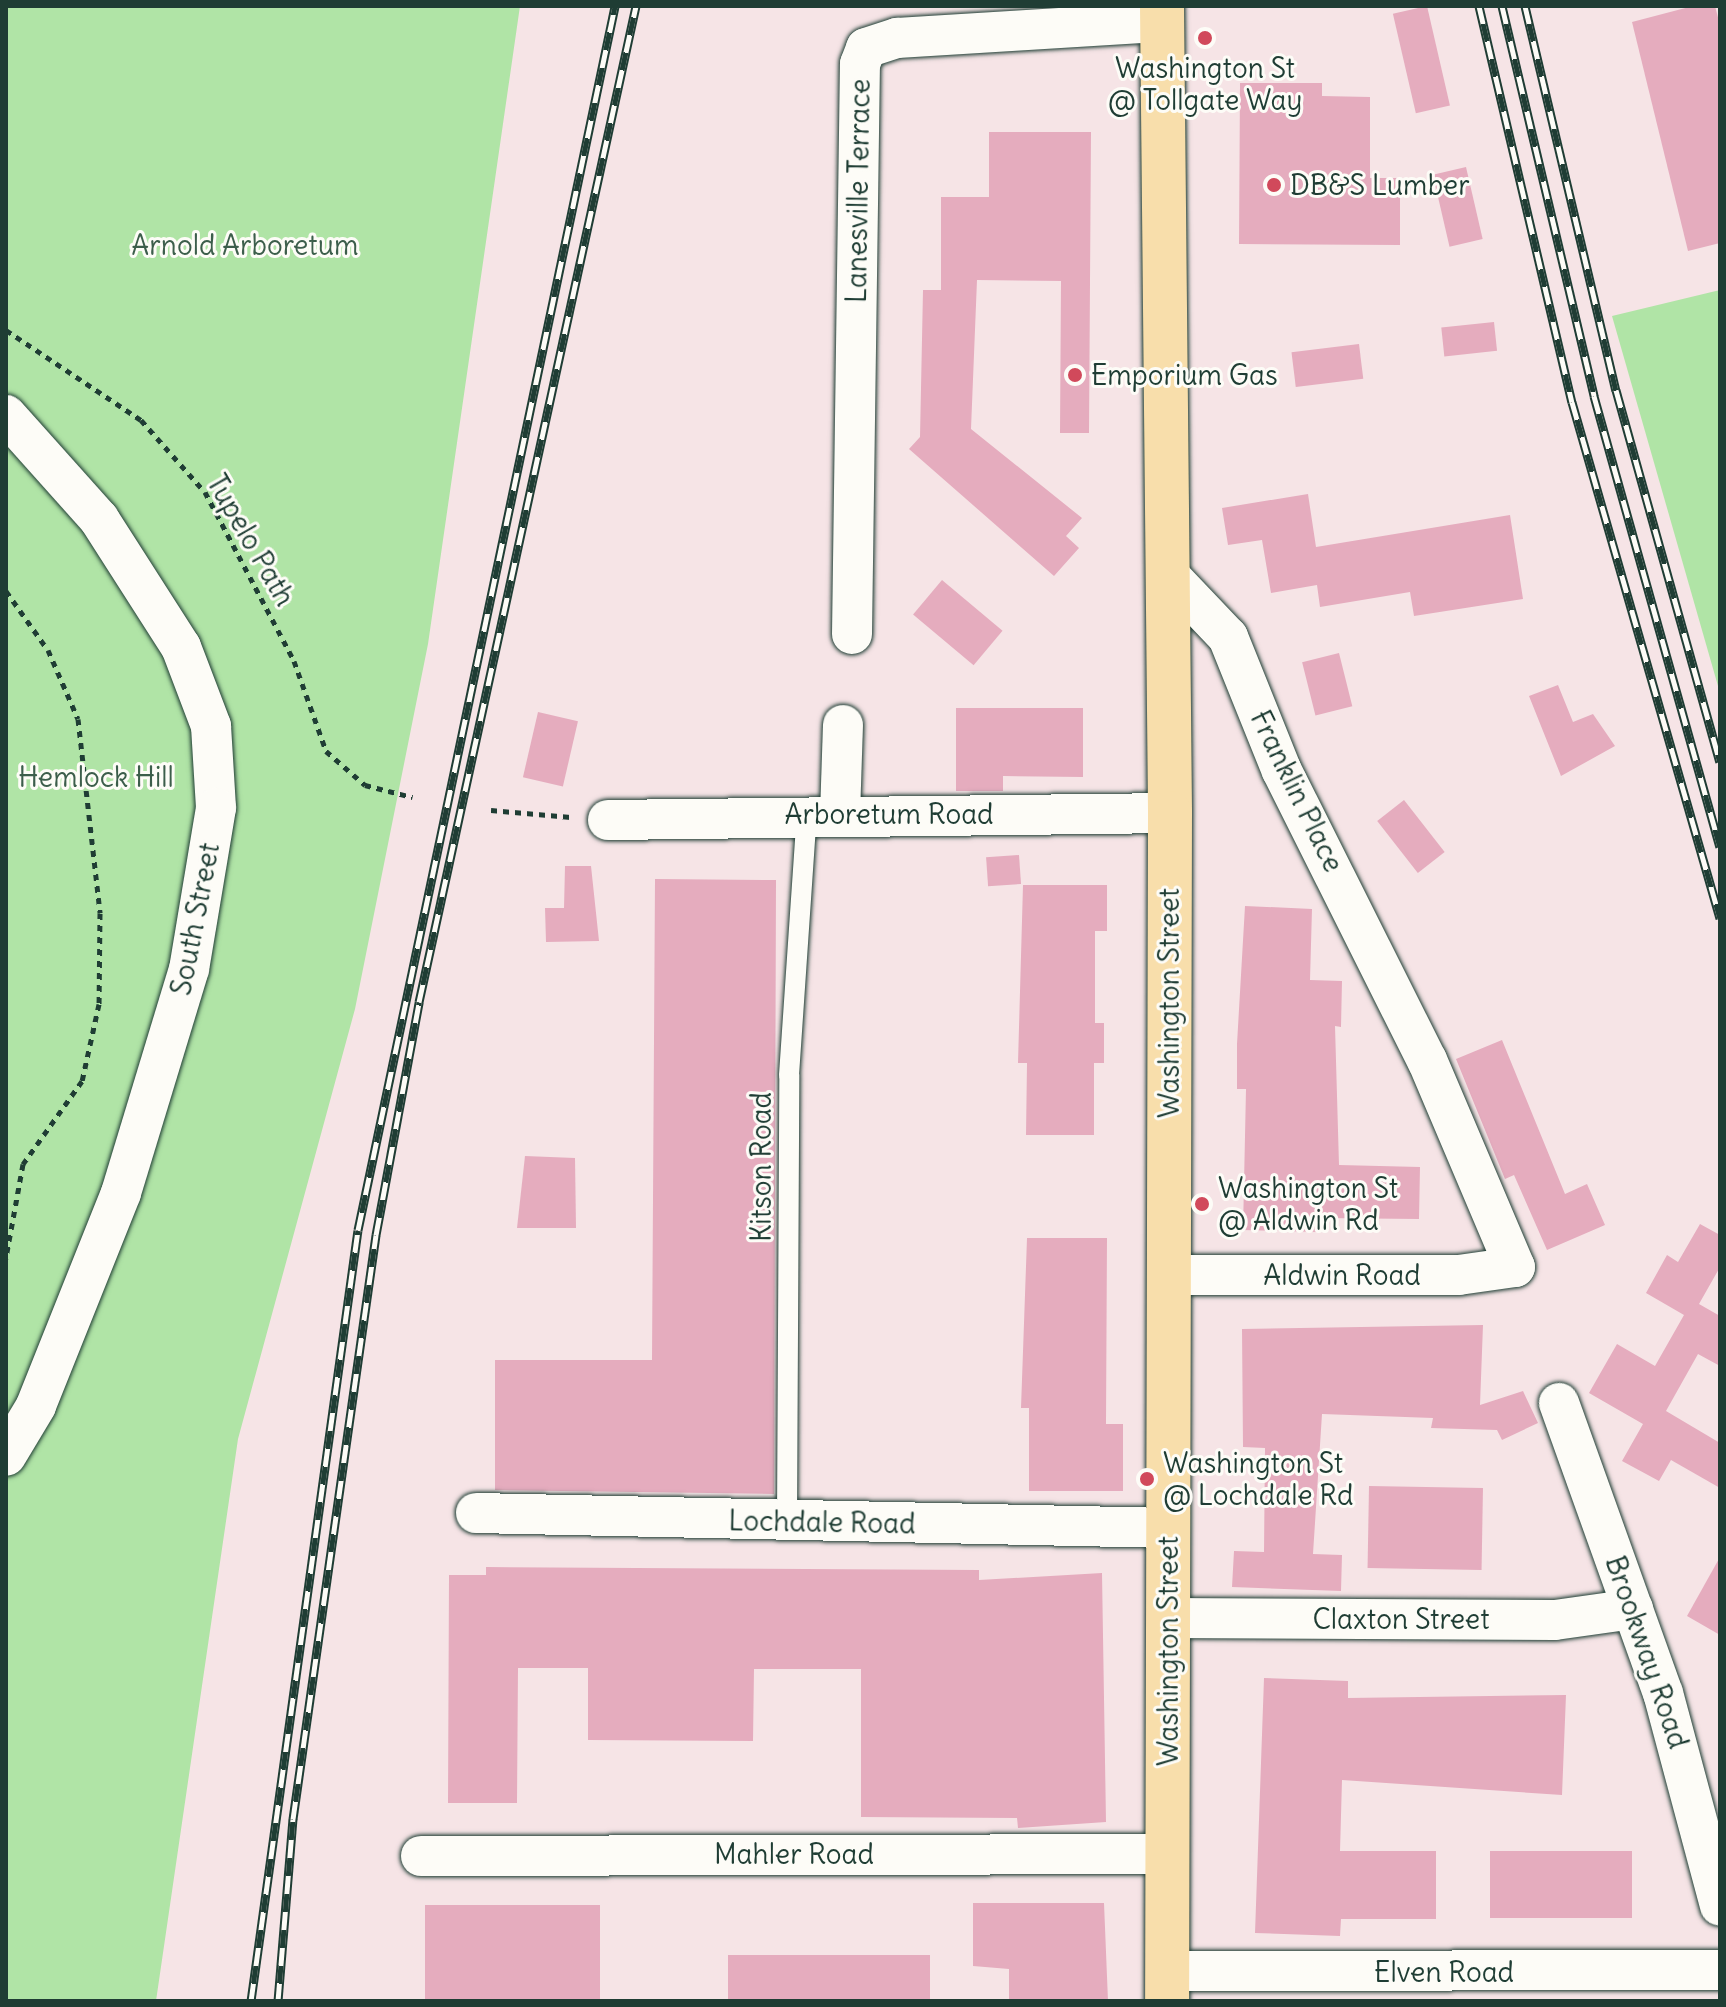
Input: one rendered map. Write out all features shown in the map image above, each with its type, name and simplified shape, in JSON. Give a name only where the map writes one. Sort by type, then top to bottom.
[{"type":"main road","name":"Washington Street","points":[[1162,14],[1170,813],[1167,1986]]},
{"type":"street","name":"Lanesville Terrace","points":[[852,634],[860,64],[866,48],[897,38],[1162,14]]},
{"type":"street","name":"South Street","points":[[6,415],[99,519],[187,659],[211,726],[216,808],[189,969],[121,1193],[36,1406],[6,1456]]},
{"type":"street","name":"Franklin Place","points":[[1166,572],[1228,637],[1282,771],[1409,1025],[1515,1267]]},
{"type":"street","points":[[824,814],[843,725]]},
{"type":"street","name":"Arboretum Road","points":[[608,820],[824,814],[1170,813]]},
{"type":"street","name":"Aldwin Road","points":[[1169,1275],[1459,1275],[1515,1267]]},
{"type":"street","name":"Brookway Road","points":[[1559,1403],[1691,1783],[1720,1905]]},
{"type":"street","name":"Lochdale Road","points":[[476,1513],[1168,1528]]},
{"type":"street","name":"Claxton Street","points":[[1168,1618],[1555,1620],[1633,1609]]},
{"type":"street","name":"Mahler Road","points":[[421,1856],[1168,1854]]},
{"type":"street","name":"Elven Road","points":[[1167,1986],[1720,1970]]},
{"type":"lane","name":"Kitson Road","points":[[787,1522],[789,1075],[824,814]]},
{"type":"path","name":"Tupelo Path","points":[[6,330],[141,420],[194,480],[252,573],[326,751],[365,785],[412,797]]},
{"type":"path","points":[[6,591],[48,650],[78,719],[100,913],[99,1004],[82,1081],[23,1164],[6,1258]]},
{"type":"path","points":[[491,810],[608,820]]},
{"type":"green space","name":"Arnold Arboretum","points":[[6,6],[520,6],[428,644],[355,1009],[238,1439],[156,2001],[6,2001]]},
{"type":"green space","points":[[1720,290],[1720,693],[1612,316]]},
{"type":"building","points":[[1427,6],[1450,105],[1416,113],[1393,14]]},
{"type":"building","points":[[1693,6],[1715,6],[1720,25],[1720,243],[1688,251],[1632,22]]},
{"type":"building","points":[[1240,83],[1322,83],[1322,96],[1370,97],[1370,178],[1400,178],[1400,245],[1239,244]]},
{"type":"building","points":[[989,132],[1091,132],[1089,433],[1060,433],[1061,281],[977,280],[971,429],[1082,518],[1066,536],[1079,548],[1054,576],[909,449],[920,437],[923,290],[941,290],[941,197],[989,197]]},
{"type":"building","points":[[1466,167],[1483,239],[1450,247],[1433,175]]},
{"type":"building","points":[[1494,322],[1497,351],[1444,356],[1441,328]]},
{"type":"building","points":[[1359,344],[1363,379],[1296,387],[1292,352]]},
{"type":"building","points":[[1308,494],[1316,547],[1510,515],[1523,599],[1414,616],[1410,592],[1320,607],[1317,585],[1271,593],[1262,540],[1228,545],[1222,508]]},
{"type":"building","points":[[942,580],[1003,631],[974,665],[913,614]]},
{"type":"building","points":[[1339,653],[1352,706],[1315,716],[1302,662]]},
{"type":"building","points":[[1558,685],[1573,722],[1593,714],[1615,746],[1561,776],[1529,696]]},
{"type":"building","points":[[956,708],[1083,708],[1083,777],[1003,776],[1003,791],[956,791]]},
{"type":"building","points":[[538,712],[578,721],[563,787],[523,777]]},
{"type":"building","points":[[1404,800],[1445,852],[1418,873],[1377,821]]},
{"type":"building","points":[[1019,855],[1021,884],[988,886],[986,857]]},
{"type":"building","points":[[565,866],[591,866],[599,941],[546,942],[545,908],[564,908]]},
{"type":"building","points":[[655,879],[776,880],[774,1494],[495,1490],[495,1360],[652,1360]]},
{"type":"building","points":[[1023,885],[1107,885],[1107,931],[1095,931],[1095,1023],[1104,1023],[1104,1063],[1094,1063],[1094,1135],[1026,1135],[1027,1063],[1018,1063]]},
{"type":"building","points":[[1245,906],[1312,909],[1310,980],[1342,981],[1341,1027],[1335,1026],[1339,1165],[1420,1167],[1419,1219],[1320,1218],[1320,1232],[1243,1230],[1246,1089],[1237,1089],[1237,1044]]},
{"type":"building","points":[[1502,1040],[1565,1194],[1587,1184],[1605,1225],[1547,1250],[1514,1175],[1505,1179],[1456,1059]]},
{"type":"building","points":[[525,1156],[575,1158],[576,1228],[517,1228]]},
{"type":"building","points":[[1700,1224],[1720,1235],[1720,1267],[1699,1304],[1720,1316],[1720,1366],[1698,1354],[1666,1411],[1720,1443],[1720,1488],[1671,1460],[1659,1481],[1622,1461],[1643,1424],[1589,1393],[1617,1344],[1655,1366],[1684,1315],[1646,1293],[1667,1255],[1678,1262]]},
{"type":"building","points":[[1027,1238],[1107,1238],[1106,1424],[1123,1424],[1123,1491],[1029,1491],[1029,1408],[1021,1408]]},
{"type":"building","points":[[1483,1325],[1480,1405],[1523,1391],[1538,1423],[1502,1440],[1497,1430],[1431,1428],[1433,1418],[1322,1414],[1313,1554],[1342,1555],[1341,1591],[1232,1587],[1234,1551],[1264,1552],[1265,1448],[1243,1447],[1242,1329]]},
{"type":"building","points":[[1369,1486],[1483,1488],[1482,1570],[1368,1568]]},
{"type":"building","points":[[1720,1557],[1720,1635],[1687,1616]]},
{"type":"building","points":[[486,1567],[979,1570],[979,1580],[1102,1573],[1106,1822],[1018,1828],[1017,1818],[861,1817],[861,1669],[754,1669],[753,1741],[588,1740],[588,1668],[518,1668],[517,1803],[448,1803],[449,1575],[486,1575]]},
{"type":"building","points":[[1264,1678],[1348,1681],[1348,1698],[1566,1695],[1562,1795],[1342,1780],[1340,1851],[1436,1851],[1436,1919],[1341,1919],[1340,1936],[1255,1933]]},
{"type":"building","points":[[1490,1851],[1632,1851],[1632,1918],[1490,1918]]},
{"type":"building","points":[[973,1903],[1104,1903],[1108,2001],[1009,2001],[1009,1969],[973,1966]]},
{"type":"building","points":[[425,1905],[600,1905],[600,2001],[425,2001]]},
{"type":"building","points":[[728,1955],[930,1955],[930,2001],[728,2001]]},
{"type":"railway","points":[[251,2001],[358,1230],[615,6]]},
{"type":"railway","points":[[278,2001],[293,1819],[376,1235],[419,1002],[636,6]]},
{"type":"railway","points":[[1479,6],[1572,402],[1720,918]]},
{"type":"railway","points":[[1502,6],[1594,396],[1720,847]]},
{"type":"railway","points":[[1525,6],[1616,390],[1720,762]]},
{"type":"place","name":"Washington St @ Tollgate Way","points":[[1205,38]]},
{"type":"place","name":"DB&S Lumber","points":[[1274,185]]},
{"type":"place","name":"Emporium Gas","points":[[1075,375]]},
{"type":"place","name":"Washington St @ Aldwin Rd","points":[[1202,1204]]},
{"type":"place","name":"Washington St @ Lochdale Rd","points":[[1147,1479]]},
{"type":"park label","name":"Hemlock Hill","points":[[96,777]]}]
